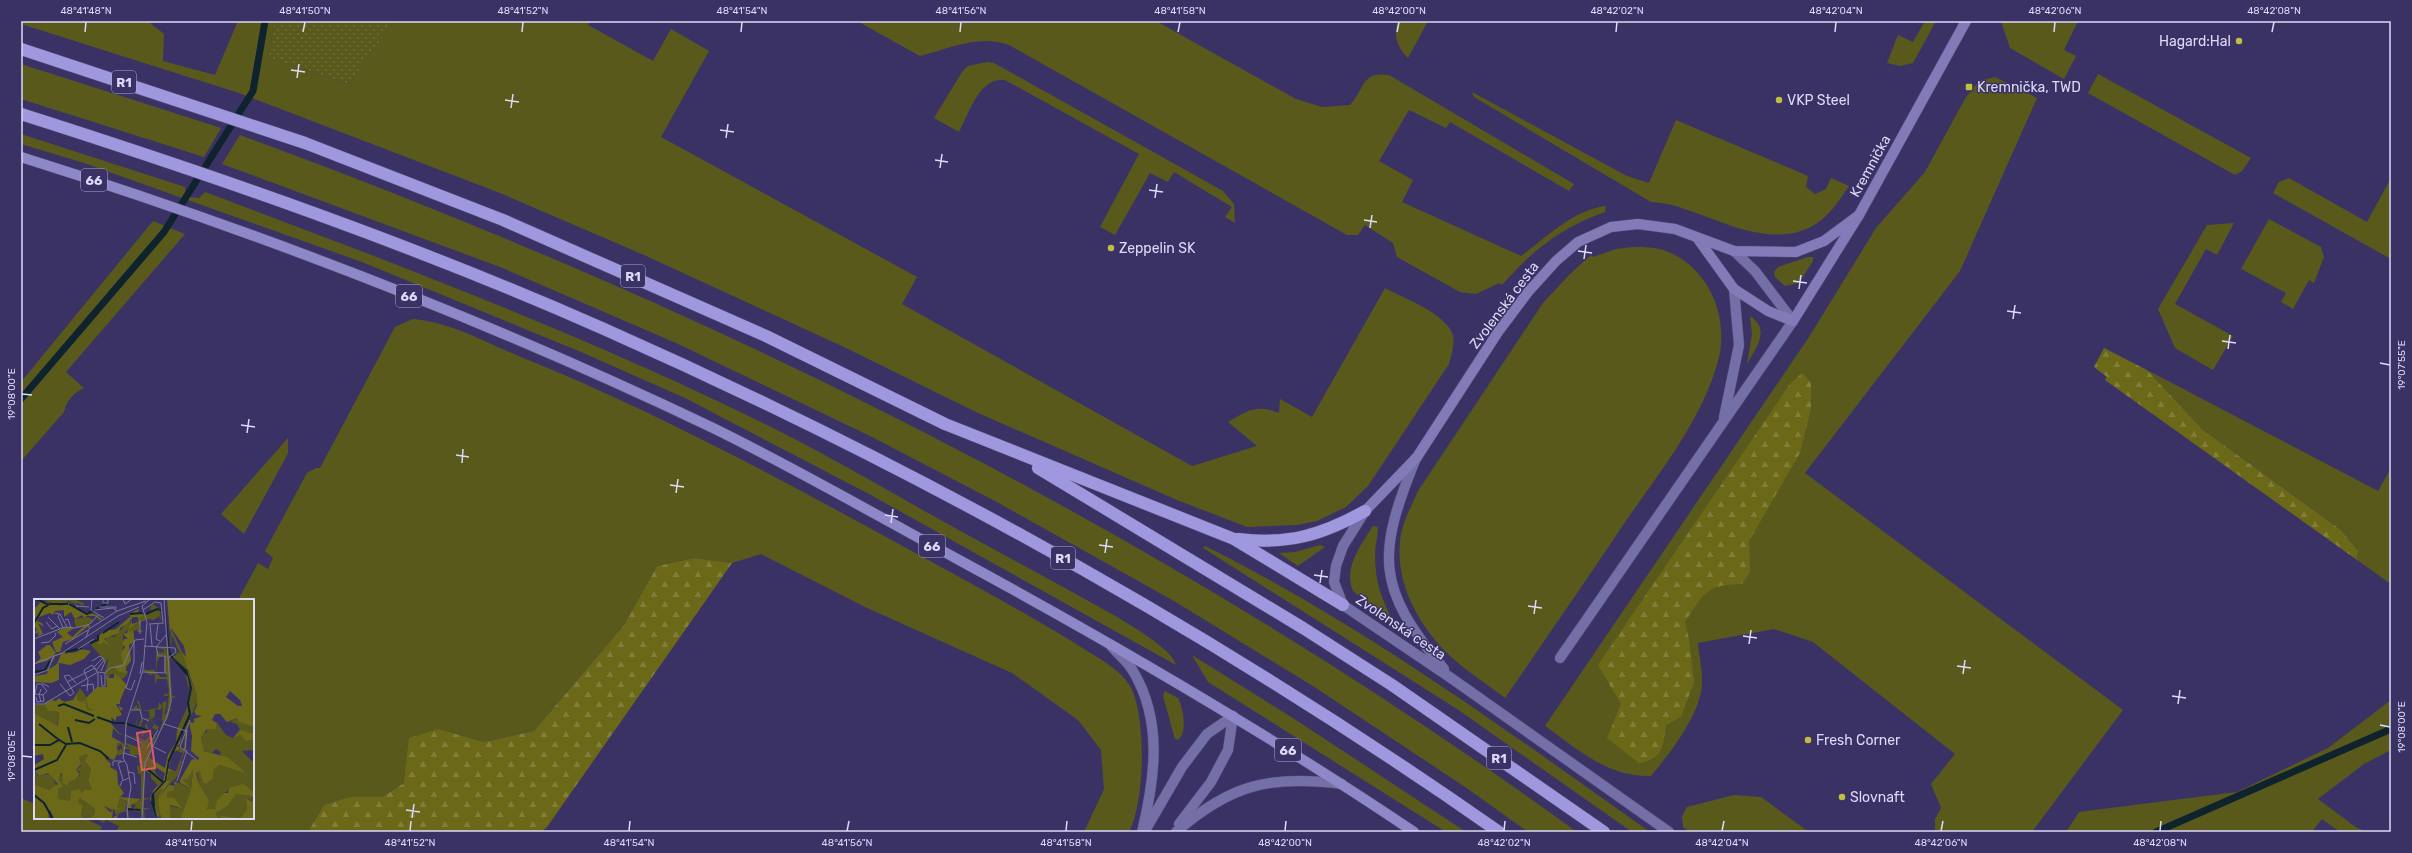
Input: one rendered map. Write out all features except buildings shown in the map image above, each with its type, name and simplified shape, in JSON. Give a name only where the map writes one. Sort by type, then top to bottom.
[{"type":"highway","name":"R1","points":[[21,49],[227,115],[417,186],[572,249],[766,336],[945,424],[1009,451],[1196,563],[1392,685],[1604,832]]},
{"type":"highway","name":"R1","points":[[21,114],[197,170],[375,235],[603,328],[774,407],[939,489],[1104,581],[1259,672],[1499,832]]},
{"type":"highway","points":[[1009,451],[1234,539],[1343,605]]},
{"type":"highway","points":[[1234,539],[1270,541],[1308,537],[1336,527],[1365,511]]},
{"type":"main road","name":"Kremnička","points":[[1793,321],[1859,215],[1966,21]]},
{"type":"main road","name":"66","points":[[21,157],[167,205],[390,288],[626,387],[716,430],[818,484],[1110,644],[1343,784],[1414,832]]},
{"type":"main road","name":"Zvolenská cesta","points":[[1365,511],[1417,457],[1498,332],[1528,292],[1556,261],[1578,242],[1611,227],[1638,224],[1675,230],[1734,251],[1796,252],[1824,241],[1859,215]]},
{"type":"main road","points":[[1698,239],[1734,289],[1768,311],[1793,321]]},
{"type":"street","name":"Zvolenská cesta","points":[[1734,251],[1755,271],[1793,321]]},
{"type":"street","points":[[1723,421],[1739,345],[1734,289]]},
{"type":"street","points":[[1560,658],[1793,321]]},
{"type":"street","name":"Zvolenská cesta","points":[[1417,457],[1392,525],[1388,549],[1389,572],[1396,596],[1405,616],[1421,643],[1451,678]]},
{"type":"street","name":"Zvolenská cesta","points":[[1365,511],[1343,546],[1336,566],[1334,582],[1343,605],[1451,678],[1669,832]]},
{"type":"street","points":[[1110,644],[1133,669],[1148,700],[1154,729],[1152,778],[1143,832]]},
{"type":"street","points":[[1143,832],[1182,767],[1207,734],[1232,716]]},
{"type":"street","points":[[1173,832],[1212,782],[1228,750],[1232,716]]},
{"type":"street","points":[[1176,832],[1202,810],[1231,794],[1260,783],[1286,780],[1343,784]]},
{"type":"shaded area","points":[[21,21],[149,22],[164,34],[163,61],[215,75],[238,21],[275,21],[268,58],[349,84],[394,21],[590,21],[588,25],[653,61],[671,29],[709,51],[661,137],[917,277],[902,304],[1192,466],[1257,446],[1228,422],[1241,414],[1258,409],[1271,410],[1279,413],[1280,399],[1312,417],[1385,288],[1424,308],[1443,321],[1453,336],[1454,343],[1449,364],[1368,486],[1346,507],[1317,521],[1297,525],[1247,527],[1177,500],[978,413],[846,348],[644,255],[500,193],[239,93],[21,24]]},
{"type":"shaded area","points":[[275,21],[394,21],[349,84],[268,58]]},
{"type":"shaded area","points":[[857,21],[1156,21],[1296,99],[1322,107],[1350,105],[1368,79],[1380,74],[1389,75],[1574,184],[1569,191],[1450,122],[1446,128],[1409,110],[1379,161],[1413,180],[1402,202],[1521,256],[1572,218],[1594,208],[1606,206],[1605,212],[1574,225],[1548,241],[1513,272],[1502,285],[1499,283],[1476,294],[1460,292],[1397,257],[1393,243],[1365,225],[1358,235],[1347,235],[1009,45],[987,41],[965,43],[920,56]]},
{"type":"shaded area","points":[[1398,21],[1428,21],[1408,58],[1401,50],[1397,41],[1396,31]]},
{"type":"shaded area","points":[[1925,21],[1936,21],[1913,63],[1900,66],[1887,63],[1898,35],[1913,42]]},
{"type":"shaded area","points":[[2001,21],[2078,21],[2064,50],[2076,56],[2064,79],[2010,48]]},
{"type":"shaded area","points":[[987,62],[994,63],[1223,191],[1234,204],[1235,223],[1225,217],[1232,207],[1174,172],[1168,182],[1150,173],[1115,235],[1100,227],[1139,154],[1005,80],[996,80],[982,90],[971,106],[959,132],[934,118],[962,72],[968,66]]},
{"type":"shaded area","points":[[21,64],[221,128],[204,157],[21,99]]},
{"type":"shaded area","points":[[2098,74],[2251,158],[2242,171],[2235,175],[2088,93]]},
{"type":"shaded area","points":[[1995,77],[2037,98],[1960,271],[1805,473],[2123,710],[2032,832],[1935,832],[1935,819],[1941,808],[1931,784],[1955,754],[1813,642],[1774,629],[1698,643],[1702,680],[1701,692],[1697,705],[1676,744],[1651,776],[1621,772],[1607,767],[1582,753],[1545,726],[1809,337],[1876,228],[1925,172],[1966,97],[1979,81]]},
{"type":"shaded area","points":[[1472,92],[1627,176],[1649,183],[1676,120],[1808,176],[1806,187],[1815,194],[1826,189],[1831,178],[1849,186],[1828,214],[1809,228],[1783,234],[1769,234],[1743,229],[1677,206],[1651,202],[1474,97]]},
{"type":"shaded area","points":[[21,134],[185,187],[185,192],[190,197],[199,198],[205,192],[351,247],[568,334],[711,398],[825,455],[1119,618],[1160,646],[1168,653],[1176,665],[869,494],[685,398],[581,352],[362,262],[81,162],[21,144]]},
{"type":"shaded area","points":[[240,135],[417,203],[592,275],[764,353],[933,437],[1099,526],[1262,622],[1421,724],[1577,832],[1528,832],[1468,789],[1316,688],[1174,601],[995,501],[870,436],[676,343],[500,267],[222,164]]},
{"type":"shaded area","points":[[2289,178],[2367,222],[2391,178],[2391,259],[2273,193],[2279,182]]},
{"type":"shaded area","points":[[2269,219],[2321,247],[2324,257],[2314,283],[2309,280],[2293,309],[2281,302],[2286,293],[2241,269]]},
{"type":"shaded area","points":[[153,221],[185,234],[66,372],[84,388],[71,397],[64,412],[21,461],[21,382]]},
{"type":"shaded area","points":[[2234,223],[2217,255],[2206,249],[2175,304],[2233,336],[2213,370],[2175,348],[2158,309],[2207,225]]},
{"type":"shaded area","points":[[1646,247],[1666,251],[1681,259],[1694,269],[1705,281],[1713,296],[1721,328],[1721,345],[1718,361],[1703,402],[1681,441],[1505,698],[1469,672],[1449,655],[1437,643],[1418,615],[1404,584],[1401,568],[1399,551],[1402,528],[1418,491],[1543,303],[1569,275],[1591,255],[1593,257],[1616,249]]},
{"type":"shaded area","points":[[1808,257],[1813,257],[1813,261],[1799,283],[1785,286],[1775,277],[1774,272],[1778,267]]},
{"type":"shaded area","points":[[1750,316],[1760,327],[1761,333],[1760,339],[1747,364],[1752,334]]},
{"type":"shaded area","points":[[413,319],[441,324],[577,380],[631,405],[740,459],[968,582],[1017,609],[1108,664],[1121,674],[1130,686],[1139,717],[1142,759],[1141,781],[1134,818],[1129,832],[1084,832],[1104,789],[1101,750],[1078,720],[1012,673],[865,607],[761,554],[732,563],[694,558],[657,566],[624,625],[534,731],[484,742],[439,729],[404,783],[382,797],[349,797],[324,805],[308,832],[116,832],[119,826],[106,820],[104,823],[97,819],[254,819],[254,599],[239,599],[258,563],[268,569],[273,558],[265,551],[307,473],[316,468],[320,468],[395,327]]},
{"type":"shaded area","points":[[2147,370],[2378,491],[2391,468],[2391,584],[2357,560],[2358,551],[2341,530],[2203,430]]},
{"type":"shaded area","points":[[288,438],[288,453],[244,534],[221,514]]},
{"type":"shaded area","points":[[1373,526],[1378,527],[1375,548],[1376,573],[1382,597],[1393,621],[1392,624],[1353,591],[1350,582],[1350,574],[1355,557]]},
{"type":"shaded area","points":[[1320,545],[1325,547],[1298,566],[1279,553],[1295,552]]},
{"type":"shaded area","points":[[1205,546],[1264,577],[1377,644],[1433,680],[1542,755],[1650,832],[1632,832],[1457,709],[1203,548]]},
{"type":"shaded area","points":[[1192,655],[1296,720],[1466,832],[1446,832],[1208,682]]},
{"type":"shaded area","points":[[1165,691],[1178,698],[1182,708],[1184,726],[1178,740],[1175,739],[1163,696]]},
{"type":"shaded area","points":[[2391,700],[2391,750],[2364,764],[2318,799],[2357,828],[2369,832],[2340,832],[2322,819],[2312,832],[2066,832],[2079,812],[2237,792],[2328,748]]},
{"type":"shaded area","points":[[1734,795],[1761,797],[1809,832],[1689,832],[1683,827],[1682,816],[1687,807]]},
{"type":"shaded area","points":[[21,798],[34,804],[34,819],[87,819],[102,827],[99,832],[21,832]]},
{"type":"green space","points":[[2104,348],[2147,370],[2203,430],[2341,530],[2358,551],[2357,560],[2105,380],[2107,377],[2094,367]]},
{"type":"green space","points":[[1802,373],[1811,383],[1811,409],[1800,453],[1749,541],[1750,572],[1742,584],[1720,586],[1707,592],[1685,622],[1689,639],[1694,682],[1681,717],[1666,725],[1664,739],[1657,755],[1647,761],[1639,763],[1607,738],[1621,704],[1598,665],[1790,384]]},
{"type":"green space","points":[[694,558],[732,563],[547,827],[541,832],[308,832],[324,805],[349,797],[382,797],[404,783],[409,738],[439,729],[484,742],[534,731],[624,625],[657,566]]},
{"type":"waterway","points":[[21,399],[164,232],[253,91],[265,21]]},
{"type":"waterway","points":[[2156,832],[2391,729]]},
{"type":"place","name":"Hagard:Hal","points":[[2239,41]]},
{"type":"place","name":"Kremnička, TWD","points":[[1969,87]]},
{"type":"place","name":"VKP Steel","points":[[1779,100]]},
{"type":"place","name":"Zeppelin SK","points":[[1111,248]]},
{"type":"place","name":"Fresh Corner","points":[[1808,740]]},
{"type":"place","name":"Slovnaft","points":[[1842,797]]}]
